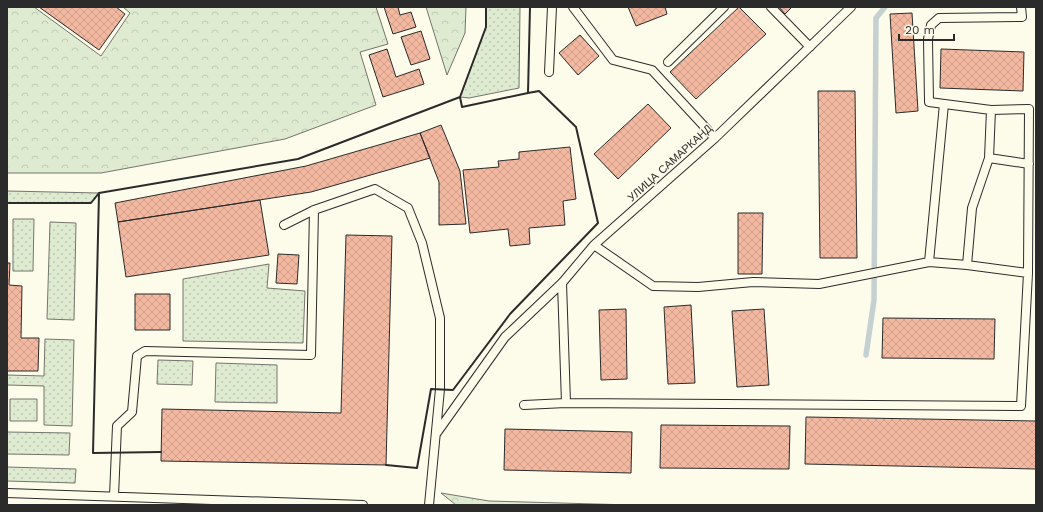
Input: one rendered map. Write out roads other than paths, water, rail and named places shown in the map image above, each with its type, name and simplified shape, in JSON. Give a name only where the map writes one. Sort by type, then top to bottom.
[{"type":"lane","points":[[549,72],[552,7]]},
{"type":"lane","points":[[573,7],[613,60],[652,70],[715,138]]},
{"type":"lane","points":[[668,62],[724,7]]},
{"type":"lane","points":[[771,7],[810,46]]},
{"type":"lane","name":"УЛИЦА САМАРКАНД","points":[[436,434],[505,338],[562,284],[594,245],[715,138],[851,7]]},
{"type":"lane","points":[[524,405],[566,403],[1022,406],[1028,274],[1028,109],[991,110],[930,102],[928,38],[930,25],[939,18],[1022,17],[1021,7]]},
{"type":"lane","points":[[929,262],[944,104]]},
{"type":"lane","points":[[968,265],[972,208],[988,158],[991,110]]},
{"type":"lane","points":[[988,158],[1029,164]]},
{"type":"lane","points":[[284,225],[314,210],[375,188],[408,208],[422,243],[440,318],[440,389],[429,505]]},
{"type":"lane","points":[[114,496],[116,426],[132,412],[137,356],[145,351],[311,355],[314,210]]},
{"type":"lane","points":[[594,245],[653,286],[698,288],[753,282],[819,284],[929,262],[968,265],[1028,274]]},
{"type":"lane","points":[[562,284],[566,403]]},
{"type":"lane","points":[[7,493],[363,505]]},
{"type":"waterway","points":[[866,355],[874,300],[876,18],[885,7]]}]
